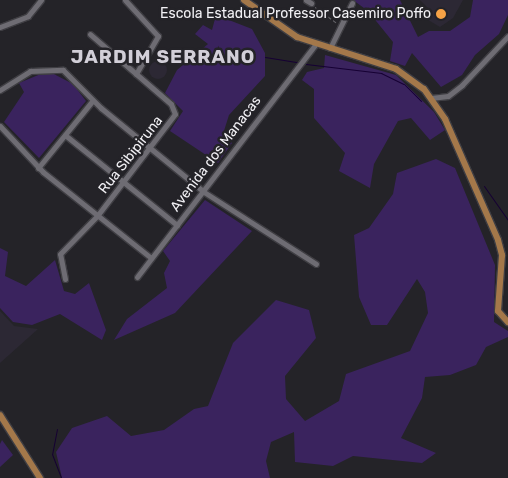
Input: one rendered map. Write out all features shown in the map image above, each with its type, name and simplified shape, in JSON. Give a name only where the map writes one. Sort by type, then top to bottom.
[{"type":"main road","points":[[244,0],[315,45],[396,69],[431,98],[498,240],[502,255],[498,311],[508,322]]},
{"type":"main road","points":[[0,415],[40,478]]},
{"type":"street","points":[[0,27],[28,16],[41,0]]},
{"type":"street","points":[[125,0],[158,36],[136,74]]},
{"type":"street","points":[[330,48],[352,3]]},
{"type":"street","name":"Rua Sibipiruna","points":[[65,279],[59,256],[97,216],[150,150],[175,112],[136,74],[90,34]]},
{"type":"street","points":[[431,98],[448,96],[462,85],[508,36]]},
{"type":"street","name":"Avenida dos Manacas","points":[[137,277],[315,45]]},
{"type":"street","points":[[0,90],[30,71],[55,68],[72,76],[93,100],[150,150],[204,192],[316,264]]},
{"type":"street","points":[[38,168],[93,100]]},
{"type":"street","points":[[0,126],[38,168],[151,258]]},
{"type":"street","points":[[65,135],[177,225]]},
{"type":"path","points":[[308,2],[341,25]]},
{"type":"shaded area","points":[[353,0],[400,0],[418,37],[429,31],[450,31],[470,17],[473,0],[508,0],[508,15],[499,34],[475,55],[462,75],[441,87],[412,53],[405,66],[390,61],[393,42],[368,11]]},
{"type":"shaded area","name":"Escola Estadual Professor Casemiro Poffo","points":[[420,0],[463,0],[453,18],[440,27],[425,18],[430,10]]},
{"type":"shaded area","points":[[216,15],[252,29],[265,53],[265,76],[229,115],[223,134],[232,143],[218,163],[170,131],[183,111],[165,93],[177,70],[208,44],[195,34],[203,25],[212,30]]},
{"type":"shaded area","points":[[325,55],[396,75],[434,112],[445,130],[430,140],[411,118],[398,121],[374,164],[370,188],[339,171],[345,153],[314,118],[314,89],[302,80],[307,72],[324,68]]},
{"type":"shaded area","points":[[154,61],[162,61],[167,66],[165,77],[154,79],[149,74],[149,66]]},
{"type":"shaded area","points":[[48,71],[73,84],[86,101],[39,158],[4,122],[24,92],[19,83]]},
{"type":"shaded area","points":[[436,159],[455,168],[495,265],[494,322],[508,331],[508,337],[486,347],[476,365],[450,375],[425,377],[422,398],[401,438],[436,453],[422,463],[353,456],[333,466],[295,462],[294,432],[271,442],[266,461],[270,478],[62,478],[56,452],[72,428],[107,416],[131,436],[164,430],[194,409],[208,406],[233,343],[276,300],[309,310],[316,338],[285,376],[286,399],[305,421],[339,401],[346,374],[410,351],[428,313],[425,292],[417,279],[387,325],[371,325],[359,297],[354,235],[369,228],[393,194],[397,173]]},
{"type":"shaded area","points":[[205,200],[252,231],[175,313],[114,340],[127,319],[167,288],[164,273],[170,261],[163,251]]},
{"type":"shaded area","points":[[0,248],[8,252],[5,276],[26,286],[55,260],[64,291],[75,294],[89,283],[106,330],[102,340],[60,314],[32,325],[13,322],[0,308]]},
{"type":"shaded area","points":[[0,311],[14,326],[38,329],[0,363]]},
{"type":"shaded area","points":[[2,440],[13,455],[0,467],[0,444]]},
{"type":"waterway","points":[[265,57],[298,62]]},
{"type":"waterway","points":[[306,64],[381,73],[404,84],[421,101]]},
{"type":"waterway","points":[[484,186],[508,220]]},
{"type":"waterway","points":[[57,429],[52,454],[61,478]]},
{"type":"place","name":"Escola Estadual Professor Casemiro Poffo","points":[[441,14]]},
{"type":"district","name":"JARDIM SERRANO","points":[[163,57]]}]
